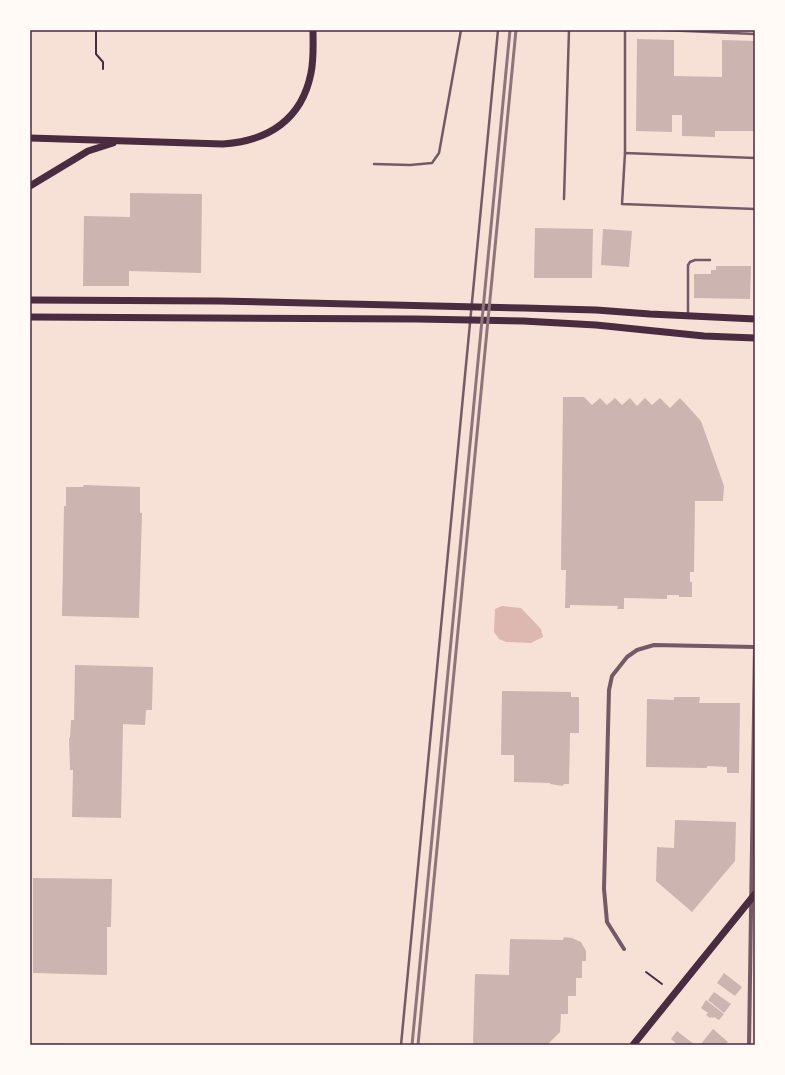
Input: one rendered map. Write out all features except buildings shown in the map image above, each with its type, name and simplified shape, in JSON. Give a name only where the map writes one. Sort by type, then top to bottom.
[{"type":"main road","points":[[30,138],[118,142],[223,144],[254,140],[270,132],[290,116],[304,96],[312,72],[313,30]]},
{"type":"main road","points":[[30,186],[88,151],[118,142]]},
{"type":"main road","points":[[30,300],[219,301],[524,308],[596,310],[755,319]]},
{"type":"main road","points":[[30,317],[523,321],[596,325],[704,336],[755,338]]},
{"type":"main road","points":[[632,1045],[753,896]]},
{"type":"street","points":[[624,949],[607,922],[604,889],[609,690],[612,676],[627,657],[637,650],[654,645],[755,647],[753,910],[749,1045]]},
{"type":"lane","points":[[374,164],[432,163],[439,153],[461,30]]},
{"type":"lane","points":[[401,1045],[498,30]]},
{"type":"lane","points":[[564,199],[569,30]]},
{"type":"lane","points":[[625,30],[625,153],[622,204],[755,209]]},
{"type":"lane","points":[[663,30],[755,34]]},
{"type":"lane","points":[[625,153],[755,158]]},
{"type":"lane","points":[[688,316],[688,265],[690,262],[695,260],[710,260]]},
{"type":"path","points":[[96,30],[96,54],[103,62],[103,69]]},
{"type":"path","points":[[646,972],[662,984]]},
{"type":"shaded area","points":[[502,606],[521,608],[541,629],[543,637],[531,643],[506,642],[499,639],[494,632],[495,609]]},
{"type":"railway","points":[[412,1045],[510,30]]},
{"type":"railway","points":[[418,1045],[516,30]]}]
